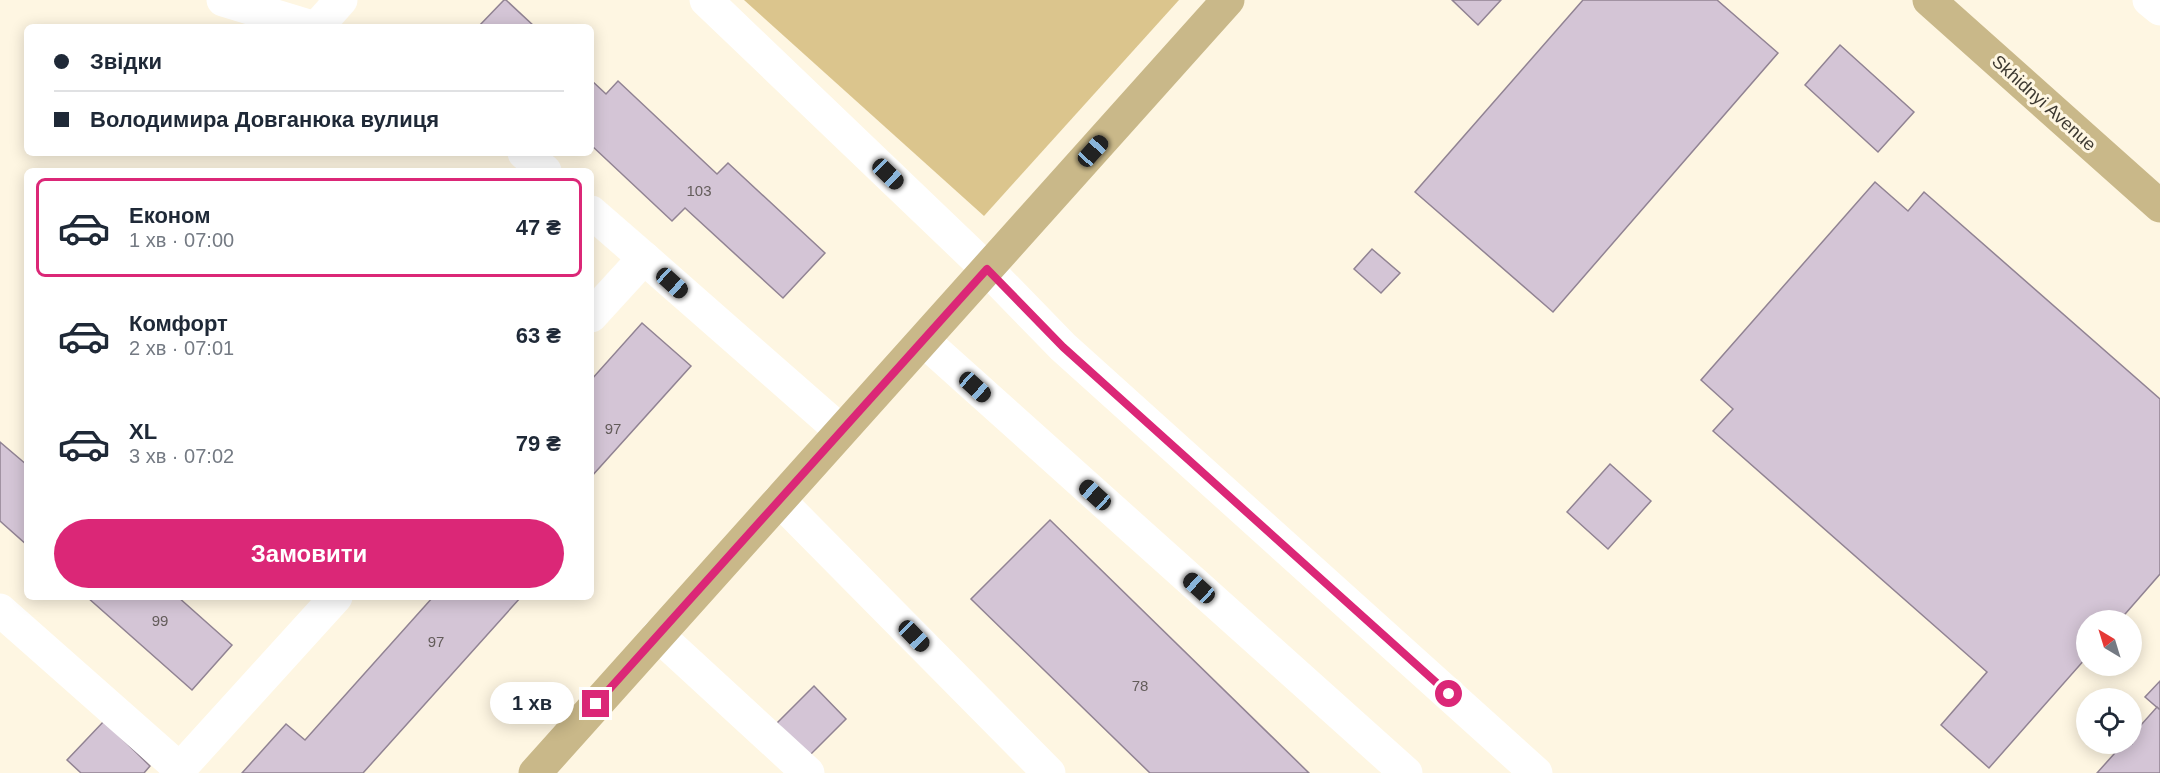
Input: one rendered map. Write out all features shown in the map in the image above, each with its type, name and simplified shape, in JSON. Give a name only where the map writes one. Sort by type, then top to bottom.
[{"type":"main road","points":[[535,773],[1228,0]]},
{"type":"main road","name":"Skhidnyi Avenue","points":[[1929,0],[2160,206]]},
{"type":"lane","points":[[223,0],[305,24]]},
{"type":"lane","points":[[318,24],[341,0]]},
{"type":"lane","points":[[706,0],[987,269],[1063,347],[1536,773]]},
{"type":"lane","points":[[2149,0],[2160,9]]},
{"type":"lane","points":[[528,156],[542,168]]},
{"type":"lane","points":[[594,215],[841,431]]},
{"type":"lane","points":[[594,313],[644,258]]},
{"type":"lane","points":[[923,340],[1406,773]]},
{"type":"lane","points":[[779,500],[1049,773]]},
{"type":"lane","points":[[0,610],[178,771],[333,600]]},
{"type":"lane","points":[[658,635],[808,773]]},
{"type":"shaded area","points":[[744,0],[1179,0],[984,216]]},
{"type":"building","points":[[506,0],[532,24],[481,24]]},
{"type":"building","points":[[1452,0],[1501,0],[1478,25]]},
{"type":"building","points":[[1583,0],[1717,0],[1778,53],[1553,312],[1415,192]]},
{"type":"building","points":[[1840,45],[1914,112],[1878,152],[1805,85]]},
{"type":"building","points":[[618,81],[717,174],[728,163],[825,253],[783,298],[685,208],[672,221],[594,148],[594,83],[606,94]]},
{"type":"building","points":[[1875,182],[1908,211],[1924,192],[2160,399],[2160,574],[2129,610],[2076,610],[2076,669],[1989,768],[1941,725],[1987,672],[1713,431],[1733,409],[1701,380]]},
{"type":"building","points":[[1372,249],[1400,273],[1381,293],[1354,269]]},
{"type":"building","points":[[642,323],[691,366],[594,474],[594,377]]},
{"type":"building","points":[[0,442],[24,462],[24,542],[0,521]]},
{"type":"building","points":[[1610,464],[1651,501],[1608,549],[1567,512]]},
{"type":"building","points":[[1050,520],[1309,773],[1150,773],[971,599]]},
{"type":"building","points":[[90,600],[181,600],[232,645],[192,690]]},
{"type":"building","points":[[430,600],[518,600],[363,773],[242,773],[286,724],[305,740]]},
{"type":"building","points":[[2160,681],[2160,710],[2145,697]]},
{"type":"building","points":[[814,686],[846,719],[809,756],[777,723]]},
{"type":"building","points":[[2157,707],[2160,710],[2160,773],[2097,773],[2114,754],[2142,754],[2142,724]]},
{"type":"building","points":[[104,721],[150,766],[144,773],[81,773],[67,760]]},
{"type":"route","points":[[596,704],[987,269],[1063,347],[1449,694]]}]
